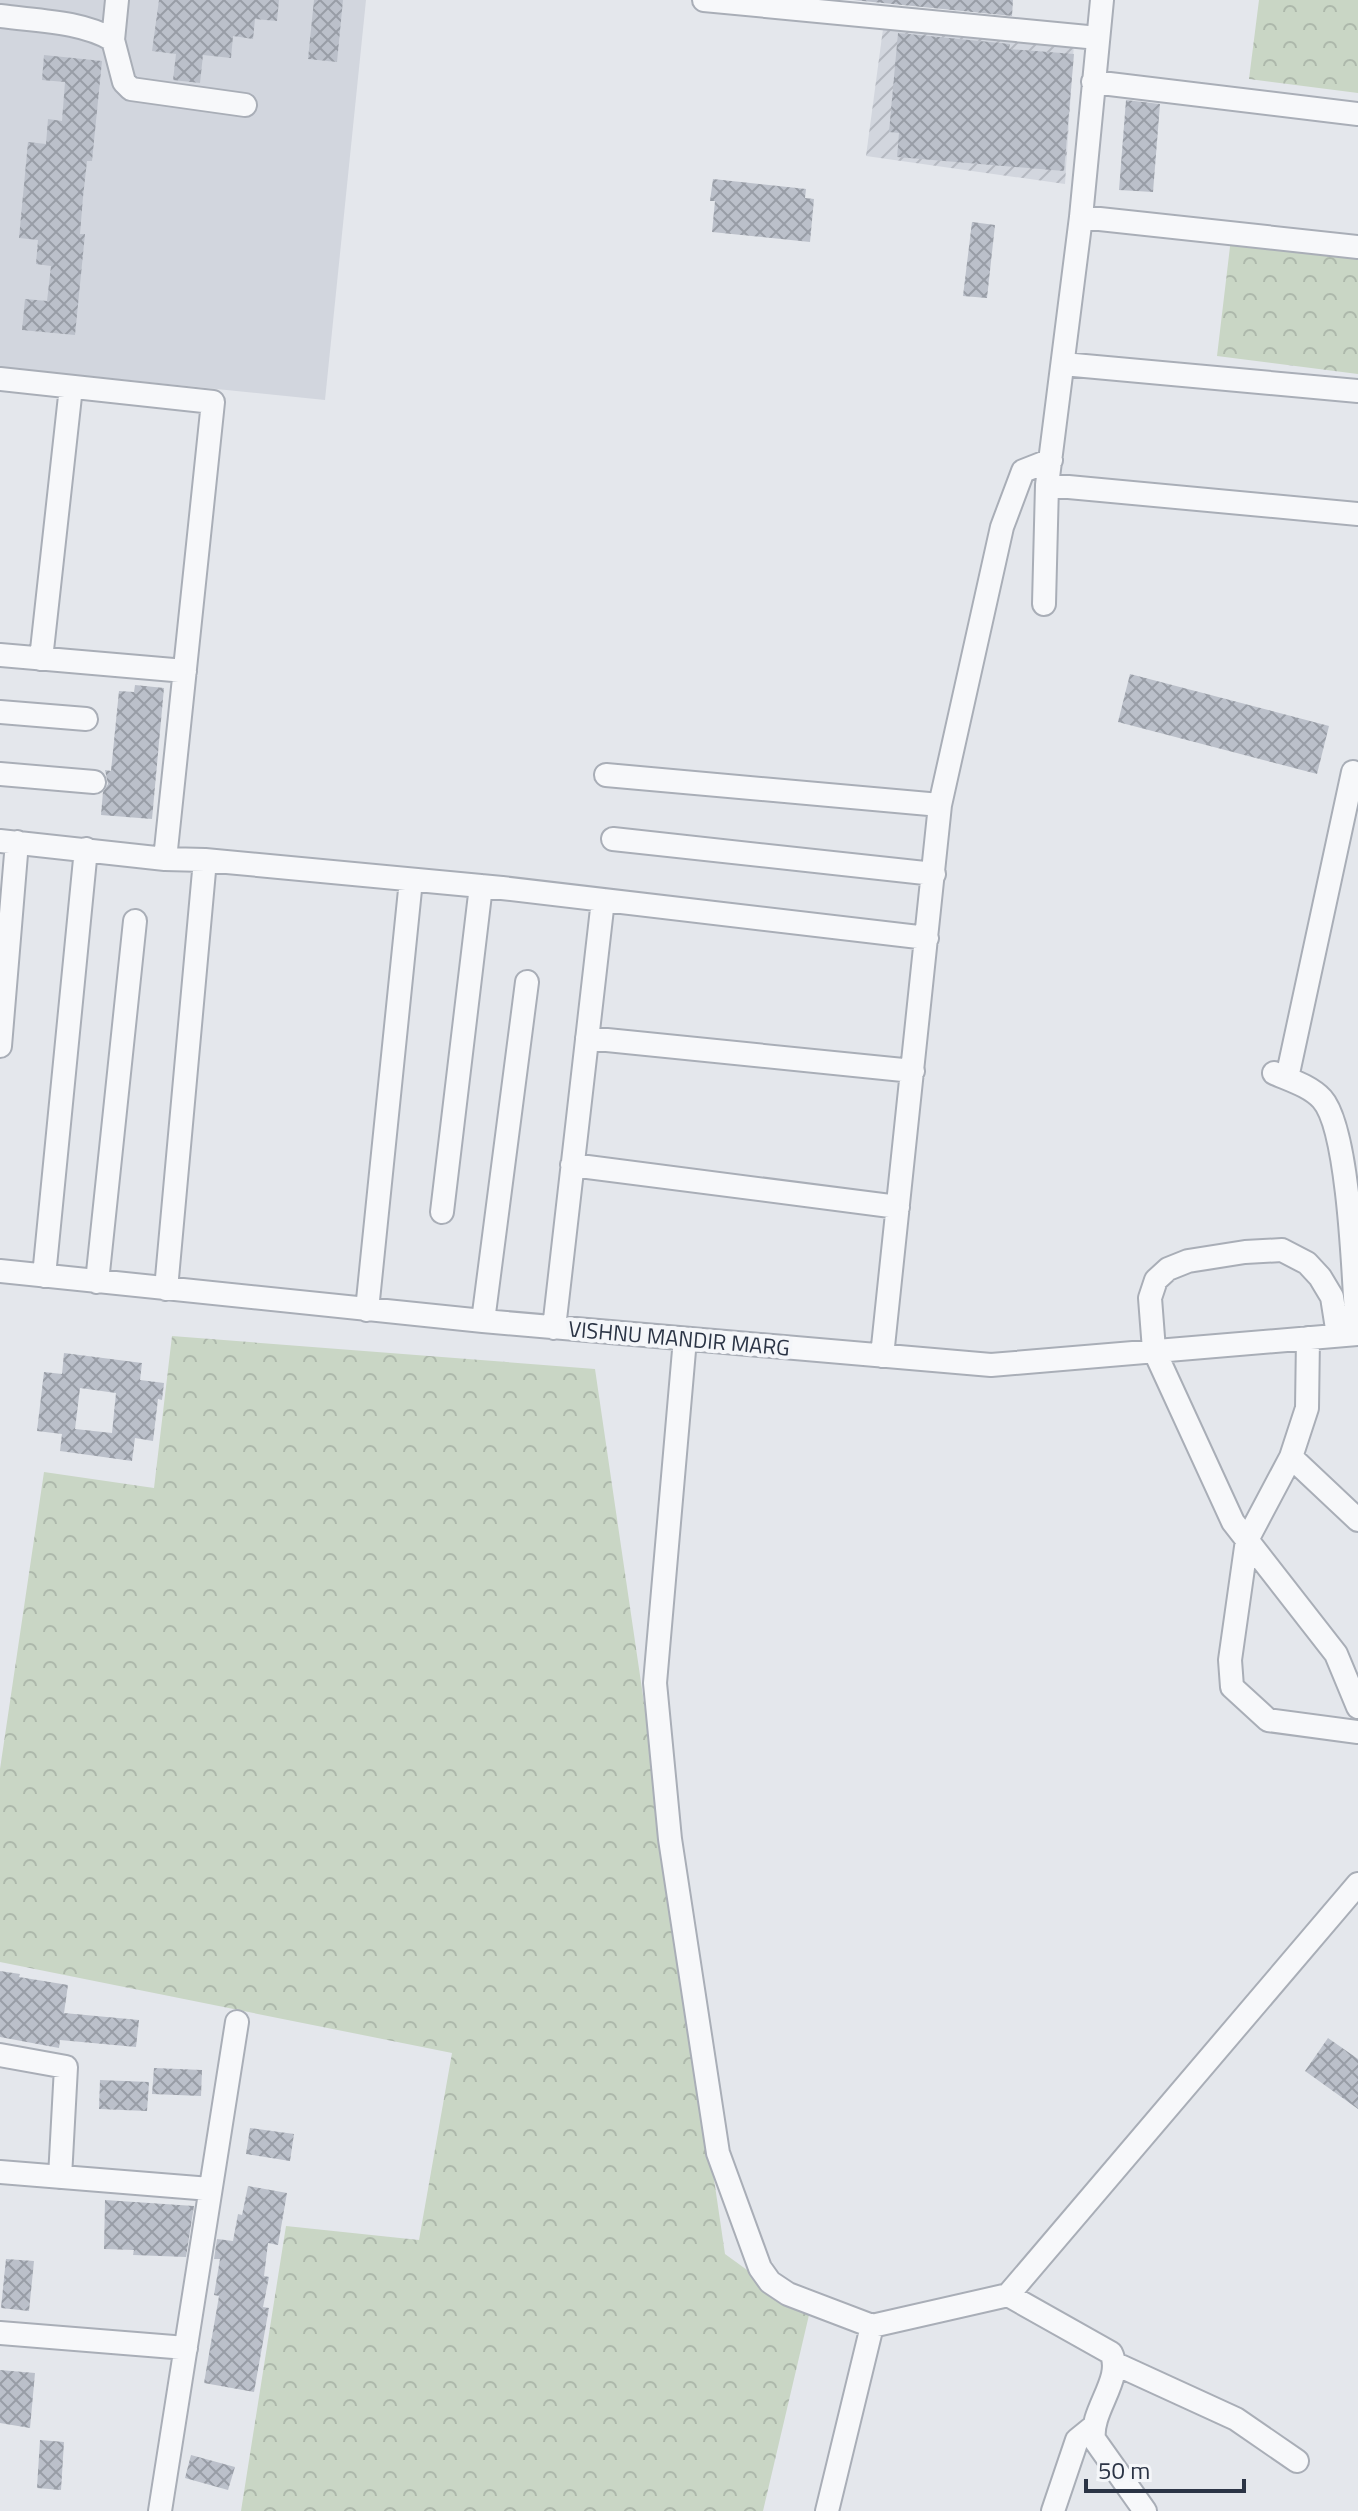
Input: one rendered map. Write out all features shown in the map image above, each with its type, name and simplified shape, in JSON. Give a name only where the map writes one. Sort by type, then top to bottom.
[{"type":"street","points":[[117,0],[113,40],[124,82],[131,89],[245,105]]},
{"type":"street","points":[[704,0],[1098,38]]},
{"type":"street","points":[[1044,604],[1047,485],[1081,217],[1102,0]]},
{"type":"street","points":[[0,16],[86,29],[113,40]]},
{"type":"street","points":[[1093,82],[1358,114]]},
{"type":"street","points":[[1081,217],[1358,247]]},
{"type":"street","points":[[1063,364],[1358,391]]},
{"type":"street","points":[[0,379],[213,402],[165,859]]},
{"type":"street","points":[[41,659],[71,387]]},
{"type":"street","points":[[882,1356],[940,805],[1002,527],[1023,471],[1051,460]]},
{"type":"street","points":[[1047,485],[1358,514]]},
{"type":"street","points":[[0,655],[185,671]]},
{"type":"street","points":[[0,712],[86,719]]},
{"type":"street","points":[[1351,1334],[1346,1182],[1334,1122],[1323,1100],[1311,1090],[1280,1075],[1353,772]]},
{"type":"street","points":[[0,774],[94,782]]},
{"type":"street","points":[[606,775],[940,805]]},
{"type":"street","points":[[613,839],[934,874]]},
{"type":"street","points":[[0,1046],[9,842],[165,859],[205,860],[481,886],[927,938]]},
{"type":"street","points":[[44,1276],[86,849]]},
{"type":"street","points":[[166,1289],[205,860]]},
{"type":"street","points":[[367,1310],[411,880]]},
{"type":"street","points":[[442,1212],[481,886]]},
{"type":"street","points":[[554,1328],[603,900]]},
{"type":"street","points":[[97,1282],[135,921]]},
{"type":"street","points":[[483,1321],[527,982]]},
{"type":"street","points":[[587,1038],[913,1071]]},
{"type":"street","points":[[572,1165],[898,1207]]},
{"type":"street","points":[[1351,1334],[1320,1277],[1307,1263],[1282,1250],[1188,1261],[1168,1269],[1156,1280],[1150,1298],[1154,1350],[1233,1522],[1336,1654],[1358,1707]]},
{"type":"street","name":"VISHNU MANDIR MARG","points":[[0,1271],[554,1328],[991,1365],[1351,1334]]},
{"type":"street","points":[[1308,1338],[1307,1408],[1291,1457],[1247,1540],[1230,1660],[1232,1687],[1268,1720],[1358,1732]]},
{"type":"street","points":[[685,1339],[655,1683],[670,1839],[718,2153],[760,2268],[770,2282],[788,2294],[872,2326],[1008,2295],[1358,1884]]},
{"type":"street","points":[[1291,1457],[1358,1520]]},
{"type":"street","points":[[160,2511],[237,2022]]},
{"type":"street","points":[[0,2055],[66,2067],[60,2177]]},
{"type":"street","points":[[0,2172],[210,2189]]},
{"type":"street","points":[[1008,2295],[1111,2353],[1116,2364],[1236,2419],[1297,2461]]},
{"type":"street","points":[[827,2511],[872,2326]]},
{"type":"street","points":[[0,2333],[186,2348]]},
{"type":"street","points":[[1116,2364],[1093,2427],[1096,2443],[1145,2511]]},
{"type":"street","points":[[1053,2511],[1077,2440],[1093,2427]]},
{"type":"shaded area","points":[[0,0],[366,0],[325,400],[0,367]]},
{"type":"shaded area","points":[[883,29],[1074,43],[1065,184],[866,156]]},
{"type":"green space","points":[[1259,0],[1358,0],[1358,93],[1249,79]]},
{"type":"green space","points":[[1232,230],[1358,246],[1358,374],[1217,356]]},
{"type":"green space","points":[[172,1336],[595,1369],[725,2254],[809,2315],[763,2511],[241,2511],[286,2226],[419,2240],[452,2053],[0,1962],[0,1769],[44,1472],[154,1488]]},
{"type":"building","points":[[159,0],[279,0],[277,21],[255,19],[253,39],[233,36],[231,58],[203,55],[200,83],[173,80],[176,54],[152,51]]},
{"type":"building","points":[[314,0],[343,0],[337,62],[308,59]]},
{"type":"building","points":[[853,0],[1013,0],[1012,16]]},
{"type":"building","points":[[898,33],[1010,44],[1009,49],[1074,54],[1064,171],[897,157],[899,133],[889,132]]},
{"type":"building","points":[[44,55],[102,61],[92,161],[87,161],[83,197],[80,234],[85,234],[75,335],[22,330],[25,299],[47,301],[51,266],[36,264],[38,240],[19,238],[28,142],[46,144],[48,119],[62,121],[65,82],[42,80]]},
{"type":"building","points":[[1126,100],[1160,104],[1153,192],[1119,190]]},
{"type":"building","points":[[713,179],[806,189],[805,198],[814,199],[810,242],[712,232],[715,201],[710,201]]},
{"type":"building","points":[[972,222],[995,225],[987,298],[963,296]]},
{"type":"building","points":[[1130,674],[1329,726],[1317,774],[1118,722]]},
{"type":"building","points":[[135,685],[164,688],[152,819],[101,815],[103,792],[108,784],[105,770],[111,771],[119,691],[134,692]]},
{"type":"building","points":[[64,1353],[142,1363],[140,1380],[164,1383],[162,1400],[158,1399],[153,1441],[135,1438],[132,1461],[60,1451],[62,1434],[37,1431],[44,1372],[62,1374]],"holes":[[[80,1388],[116,1393],[112,1433],[75,1429]]]},
{"type":"building","points":[[0,1971],[68,1985],[64,2013],[139,2020],[136,2047],[60,2040],[59,2048],[0,2037]]},
{"type":"building","points":[[1328,2038],[1358,2059],[1358,2109],[1305,2071]]},
{"type":"building","points":[[154,2068],[202,2070],[201,2096],[152,2094]]},
{"type":"building","points":[[100,2080],[149,2082],[147,2111],[99,2109]]},
{"type":"building","points":[[250,2128],[294,2134],[290,2161],[246,2154]]},
{"type":"building","points":[[248,2186],[287,2193],[278,2245],[268,2243],[264,2276],[269,2277],[263,2307],[269,2308],[254,2392],[204,2383],[219,2296],[214,2295],[220,2259],[214,2259],[217,2239],[233,2241]]},
{"type":"building","points":[[105,2200],[194,2206],[186,2257],[133,2255],[134,2250],[104,2249]]},
{"type":"building","points":[[6,2259],[34,2261],[29,2311],[1,2308]]},
{"type":"building","points":[[0,2370],[35,2373],[30,2428],[0,2423]]},
{"type":"building","points":[[40,2440],[64,2442],[61,2490],[37,2488]]},
{"type":"building","points":[[191,2455],[235,2467],[228,2490],[185,2478]]}]
